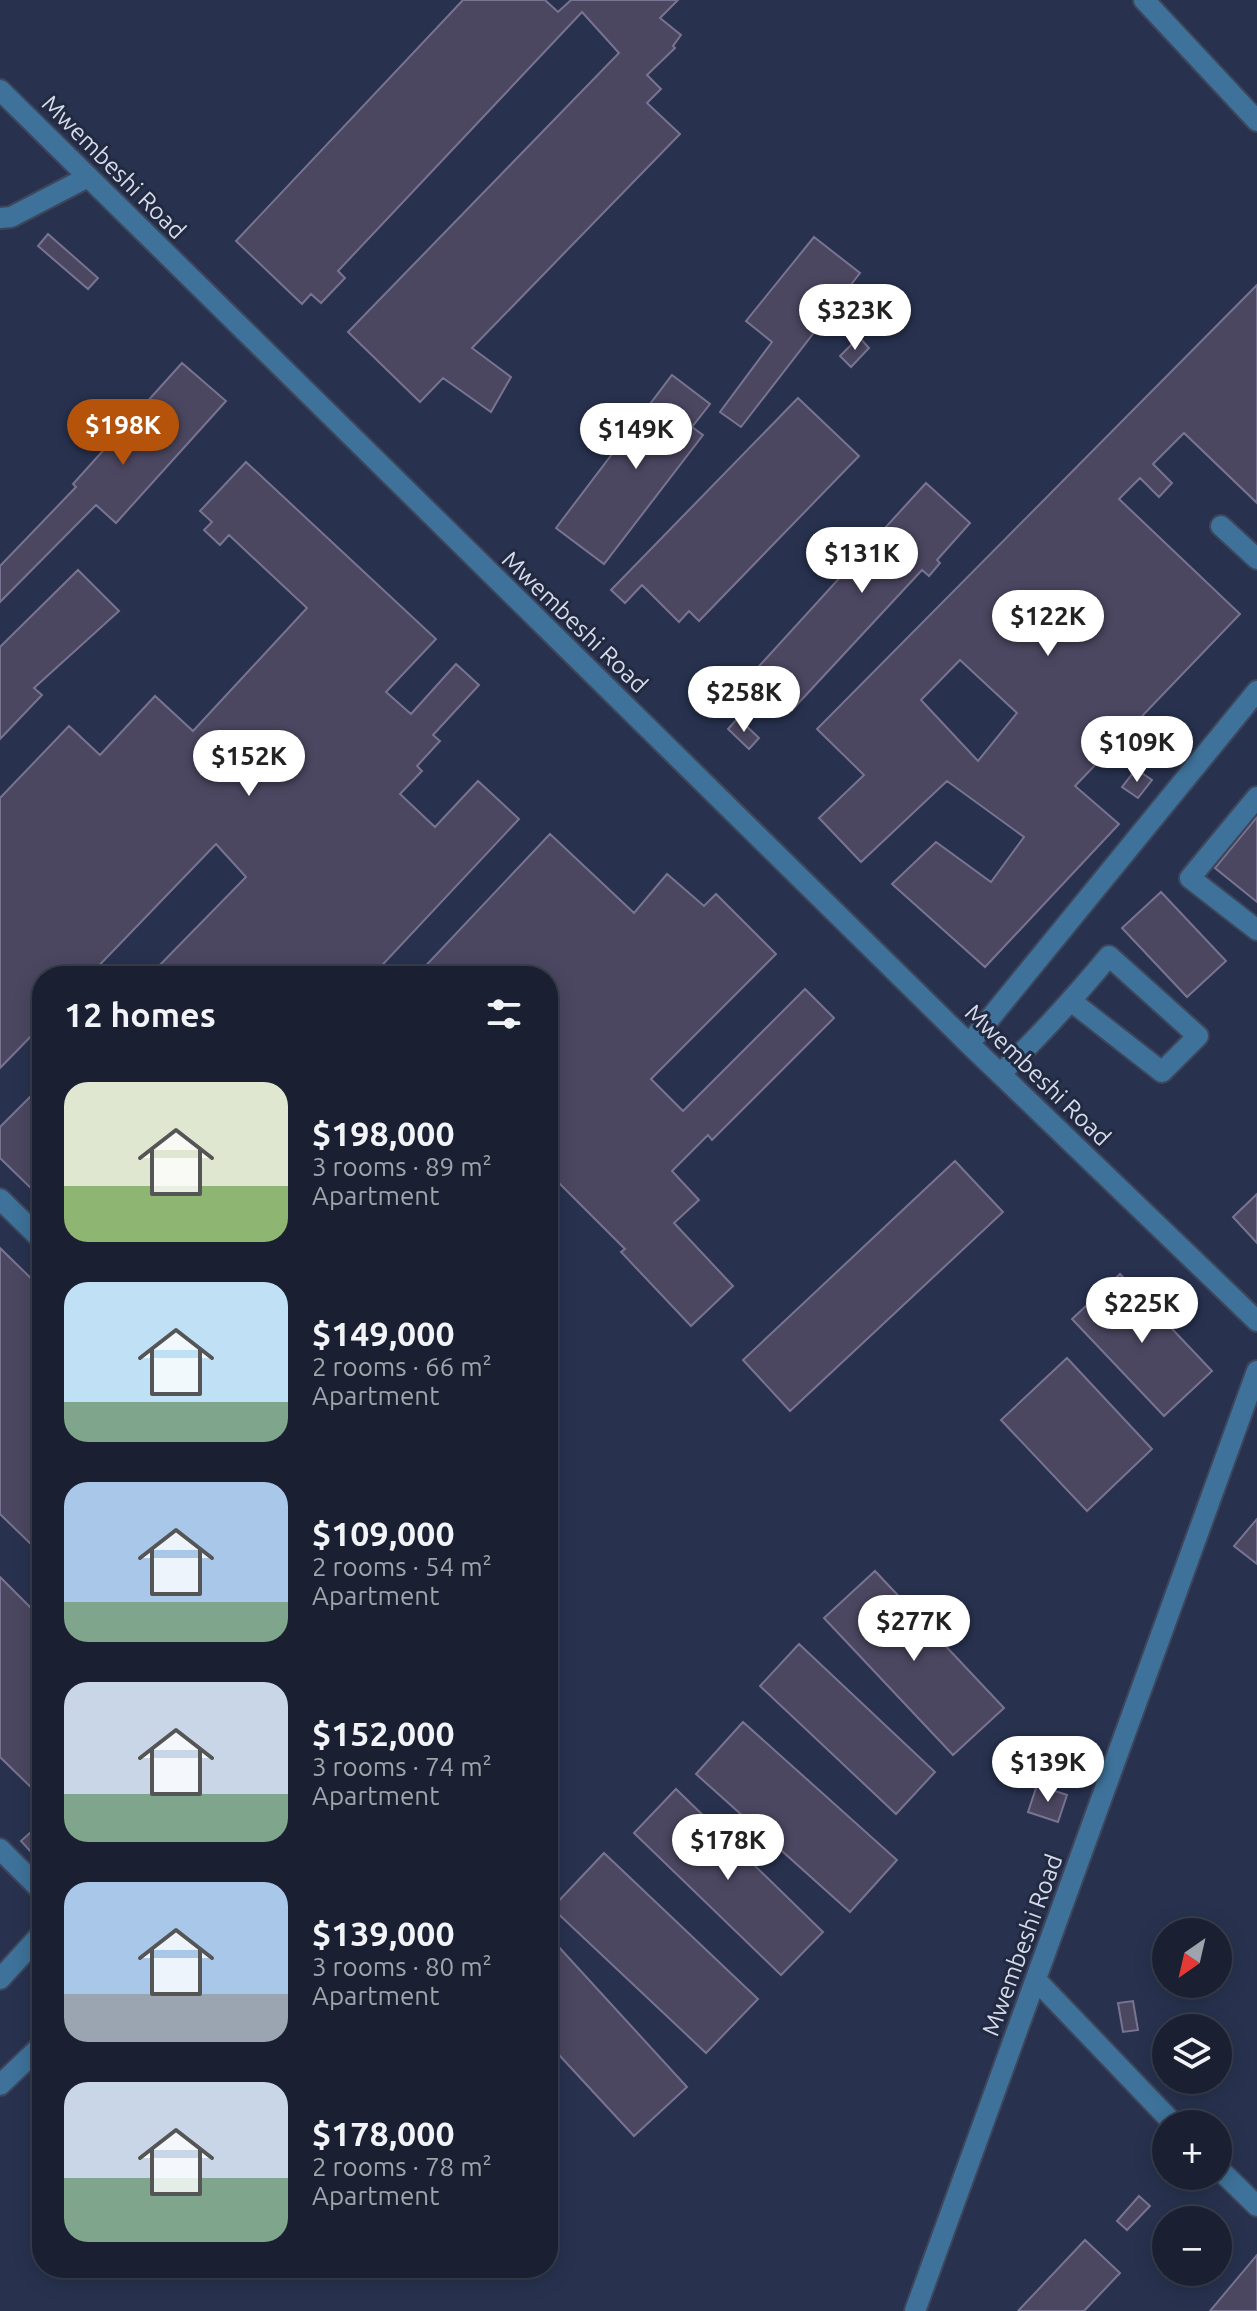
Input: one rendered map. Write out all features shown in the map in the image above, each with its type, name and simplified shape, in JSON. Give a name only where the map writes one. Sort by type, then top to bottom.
[{"type":"street","points":[[1144,0],[1257,121]]},
{"type":"street","name":"Mwembeshi Road","points":[[0,90],[969,1044],[1257,1321]]},
{"type":"street","points":[[0,218],[11,217],[88,177]]},
{"type":"street","points":[[1221,526],[1257,559]]},
{"type":"street","points":[[969,1044],[1257,691]]},
{"type":"street","points":[[1257,797],[1190,878],[1257,930]]},
{"type":"street","points":[[1000,1074],[1071,1001],[1109,956],[1198,1036],[1162,1072],[1071,1001]]},
{"type":"street","points":[[0,1199],[32,1230]]},
{"type":"street","name":"Mwembeshi Road","points":[[915,2311],[1257,1371]]},
{"type":"street","points":[[0,1849],[32,1881]]},
{"type":"street","points":[[0,1979],[32,1944]]},
{"type":"street","points":[[1037,1981],[1161,2110]]},
{"type":"street","points":[[0,2085],[32,2055]]},
{"type":"street","points":[[1232,2182],[1257,2206]]},
{"type":"shaded area","points":[[0,0],[1257,0],[1257,2311],[0,2311]]},
{"type":"building","points":[[463,0],[545,0],[558,12],[571,0],[678,0],[660,18],[681,35],[673,46],[675,48],[647,75],[661,89],[647,103],[680,134],[472,348],[511,377],[491,412],[443,378],[420,402],[348,332],[619,53],[582,12],[338,271],[345,278],[321,303],[311,294],[302,304],[236,241]]},
{"type":"building","points":[[48,234],[98,278],[88,289],[38,246]]},
{"type":"building","points":[[814,237],[860,273],[741,427],[720,412],[772,342],[746,321]]},
{"type":"building","points":[[1257,285],[1257,503],[1184,433],[1153,464],[1172,483],[1159,497],[1140,478],[1119,499],[1240,614],[1075,786],[1119,824],[985,967],[892,884],[936,842],[991,882],[1024,837],[947,781],[861,862],[819,818],[864,775],[817,729]],"holes":[[[960,660],[1017,713],[978,761],[921,700]]]},
{"type":"building","points":[[859,337],[869,348],[851,367],[840,356]]},
{"type":"building","points":[[182,363],[226,401],[116,523],[96,505],[0,602],[0,566],[76,487],[73,484]]},
{"type":"building","points":[[672,375],[710,404],[692,427],[703,435],[604,564],[556,528]]},
{"type":"building","points":[[798,398],[859,456],[699,621],[689,611],[679,622],[642,585],[625,603],[611,590]]},
{"type":"building","points":[[246,462],[436,639],[386,692],[411,714],[456,664],[479,685],[433,735],[440,741],[417,766],[422,771],[400,794],[435,827],[478,781],[519,819],[381,966],[159,966],[246,877],[216,844],[99,966],[32,966],[32,1035],[0,1068],[0,798],[69,726],[100,755],[155,696],[193,731],[307,608],[229,535],[220,545],[204,530],[212,522],[200,511]]},
{"type":"building","points":[[926,483],[970,523],[937,560],[940,563],[929,576],[922,570],[792,710],[752,674]]},
{"type":"building","points":[[78,570],[119,611],[34,688],[42,695],[0,739],[0,647]]},
{"type":"building","points":[[738,718],[759,738],[749,749],[728,729]]},
{"type":"building","points":[[1136,769],[1152,780],[1138,798],[1122,787]]},
{"type":"building","points":[[1257,817],[1257,902],[1215,868]]},
{"type":"building","points":[[550,834],[634,913],[667,874],[704,906],[716,894],[776,954],[651,1079],[683,1111],[805,989],[834,1018],[712,1140],[708,1135],[672,1171],[699,1200],[674,1223],[733,1286],[691,1326],[621,1252],[625,1249],[558,1182],[558,966],[425,966]]},
{"type":"building","points":[[1161,892],[1226,961],[1187,997],[1122,928]]},
{"type":"building","points":[[32,1095],[32,1189],[0,1158],[0,1127]]},
{"type":"building","points":[[955,1161],[1003,1212],[790,1411],[743,1360]]},
{"type":"building","points":[[1257,1194],[1257,1243],[1233,1217]]},
{"type":"building","points":[[0,1248],[32,1279],[32,1545],[0,1514]]},
{"type":"building","points":[[1120,1274],[1212,1371],[1164,1416],[1072,1319]]},
{"type":"building","points":[[1067,1358],[1152,1449],[1087,1511],[1001,1420]]},
{"type":"building","points":[[1257,1519],[1257,1564],[1234,1546]]},
{"type":"building","points":[[875,1571],[1004,1708],[953,1755],[824,1618]]},
{"type":"building","points":[[0,1577],[32,1609],[32,1788],[0,1757]]},
{"type":"building","points":[[799,1644],[935,1772],[896,1814],[760,1686]]},
{"type":"building","points":[[743,1722],[897,1860],[850,1912],[696,1774]]},
{"type":"building","points":[[1037,1785],[1067,1795],[1058,1822],[1028,1812]]},
{"type":"building","points":[[676,1789],[823,1932],[781,1975],[634,1833]]},
{"type":"building","points":[[32,1831],[32,1853],[21,1841]]},
{"type":"building","points":[[604,1853],[758,1999],[706,2053],[558,1914],[558,1902]]},
{"type":"building","points":[[558,1946],[687,2087],[634,2136],[558,2054]]},
{"type":"building","points":[[1133,2001],[1138,2030],[1123,2032],[1118,2003]]},
{"type":"building","points":[[1139,2196],[1150,2206],[1127,2230],[1117,2221]]},
{"type":"building","points":[[1085,2240],[1120,2273],[1084,2311],[1018,2311]]},
{"type":"building","points":[[1257,2255],[1257,2311],[1210,2311]]}]
